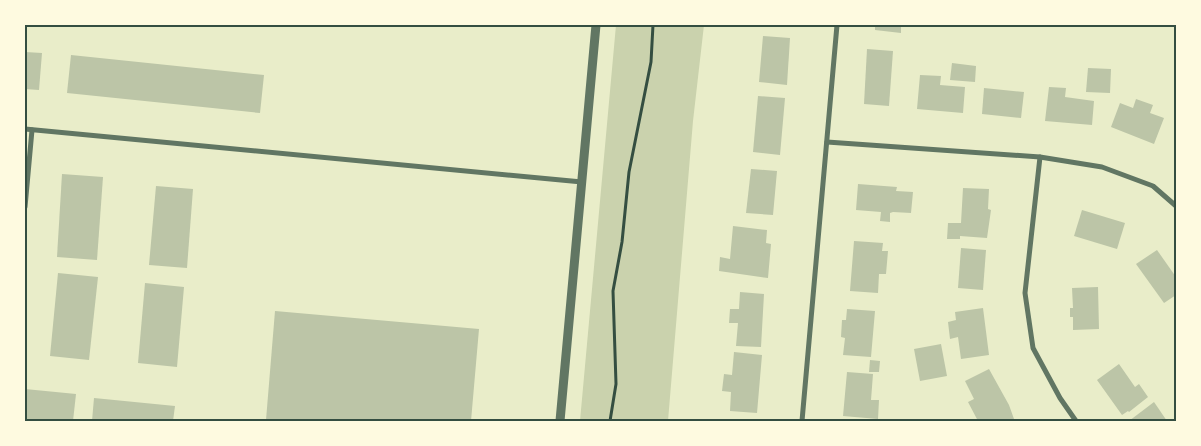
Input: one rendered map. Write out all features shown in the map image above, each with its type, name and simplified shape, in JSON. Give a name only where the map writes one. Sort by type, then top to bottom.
[{"type":"street","points":[[560,421],[596,25]]},
{"type":"street","points":[[802,421],[837,25]]},
{"type":"street","points":[[25,129],[582,182]]},
{"type":"street","points":[[25,207],[32,130]]},
{"type":"street","points":[[827,142],[1040,157],[1102,167],[1153,186],[1176,206]]},
{"type":"street","points":[[1040,157],[1025,293],[1033,348],[1060,398],[1076,421]]},
{"type":"path","points":[[610,421],[616,384],[613,291],[622,242],[631,164],[651,62],[653,25]]},
{"type":"green space","points":[[616,25],[704,25],[693,121],[668,421],[580,421]]},
{"type":"building","points":[[875,25],[901,25],[901,33],[875,30]]},
{"type":"building","points":[[763,36],[790,38],[787,85],[759,82]]},
{"type":"building","points":[[867,49],[893,51],[889,106],[864,104]]},
{"type":"building","points":[[25,52],[42,53],[39,90],[25,89]]},
{"type":"building","points":[[71,55],[264,75],[260,113],[67,93]]},
{"type":"building","points":[[952,63],[976,66],[975,82],[950,80]]},
{"type":"building","points":[[1088,68],[1111,69],[1110,93],[1086,92]]},
{"type":"building","points":[[920,75],[941,76],[940,85],[965,87],[963,113],[917,109]]},
{"type":"building","points":[[1049,87],[1066,88],[1065,97],[1094,101],[1092,125],[1045,121]]},
{"type":"building","points":[[984,88],[1024,92],[1021,118],[982,114]]},
{"type":"building","points":[[758,96],[785,98],[780,155],[753,152]]},
{"type":"building","points":[[1136,99],[1153,105],[1150,113],[1164,118],[1154,144],[1111,127],[1120,103],[1133,108]]},
{"type":"building","points":[[751,169],[777,171],[773,215],[746,213]]},
{"type":"building","points":[[62,174],[103,177],[97,260],[57,257]]},
{"type":"building","points":[[858,184],[897,187],[896,191],[913,192],[911,213],[890,213],[890,222],[880,221],[881,212],[856,210]]},
{"type":"building","points":[[156,186],[193,189],[187,268],[149,265]]},
{"type":"building","points":[[963,188],[989,189],[988,209],[991,210],[987,238],[960,236],[960,239],[947,239],[948,223],[961,223]]},
{"type":"building","points":[[1082,210],[1125,223],[1117,249],[1074,236]]},
{"type":"building","points":[[733,226],[767,230],[766,243],[771,244],[768,278],[719,271],[720,257],[730,259]]},
{"type":"building","points":[[854,241],[883,243],[882,251],[888,251],[886,274],[879,274],[878,293],[850,291]]},
{"type":"building","points":[[961,248],[986,250],[983,290],[958,288]]},
{"type":"building","points":[[1157,250],[1176,277],[1176,295],[1164,303],[1136,264]]},
{"type":"building","points":[[58,273],[98,277],[89,360],[50,356]]},
{"type":"building","points":[[145,283],[184,287],[177,367],[138,363]]},
{"type":"building","points":[[1098,287],[1099,329],[1073,330],[1073,317],[1070,317],[1070,308],[1073,308],[1072,288]]},
{"type":"building","points":[[740,292],[764,294],[761,347],[736,346],[738,323],[729,323],[730,309],[739,309]]},
{"type":"building","points":[[983,308],[989,355],[961,359],[958,337],[950,339],[948,322],[956,320],[955,312]]},
{"type":"building","points":[[847,309],[875,311],[871,357],[843,355],[845,338],[841,337],[842,320],[846,320]]},
{"type":"building","points":[[275,311],[479,329],[471,421],[266,420]]},
{"type":"building","points":[[941,344],[947,376],[920,381],[914,349]]},
{"type":"building","points":[[734,352],[762,355],[757,413],[730,411],[731,392],[722,391],[724,374],[732,375]]},
{"type":"building","points":[[870,360],[880,361],[879,372],[869,372]]},
{"type":"building","points":[[1119,364],[1135,387],[1139,384],[1148,397],[1129,412],[1122,415],[1097,380]]},
{"type":"building","points":[[989,369],[1009,405],[1014,419],[1009,421],[978,421],[968,402],[974,399],[965,381]]},
{"type":"building","points":[[847,372],[873,374],[871,400],[879,400],[878,419],[843,416]]},
{"type":"building","points":[[25,389],[76,394],[73,421],[25,421]]},
{"type":"building","points":[[94,398],[175,406],[173,421],[92,421]]},
{"type":"building","points":[[1154,402],[1167,421],[1129,421]]}]
